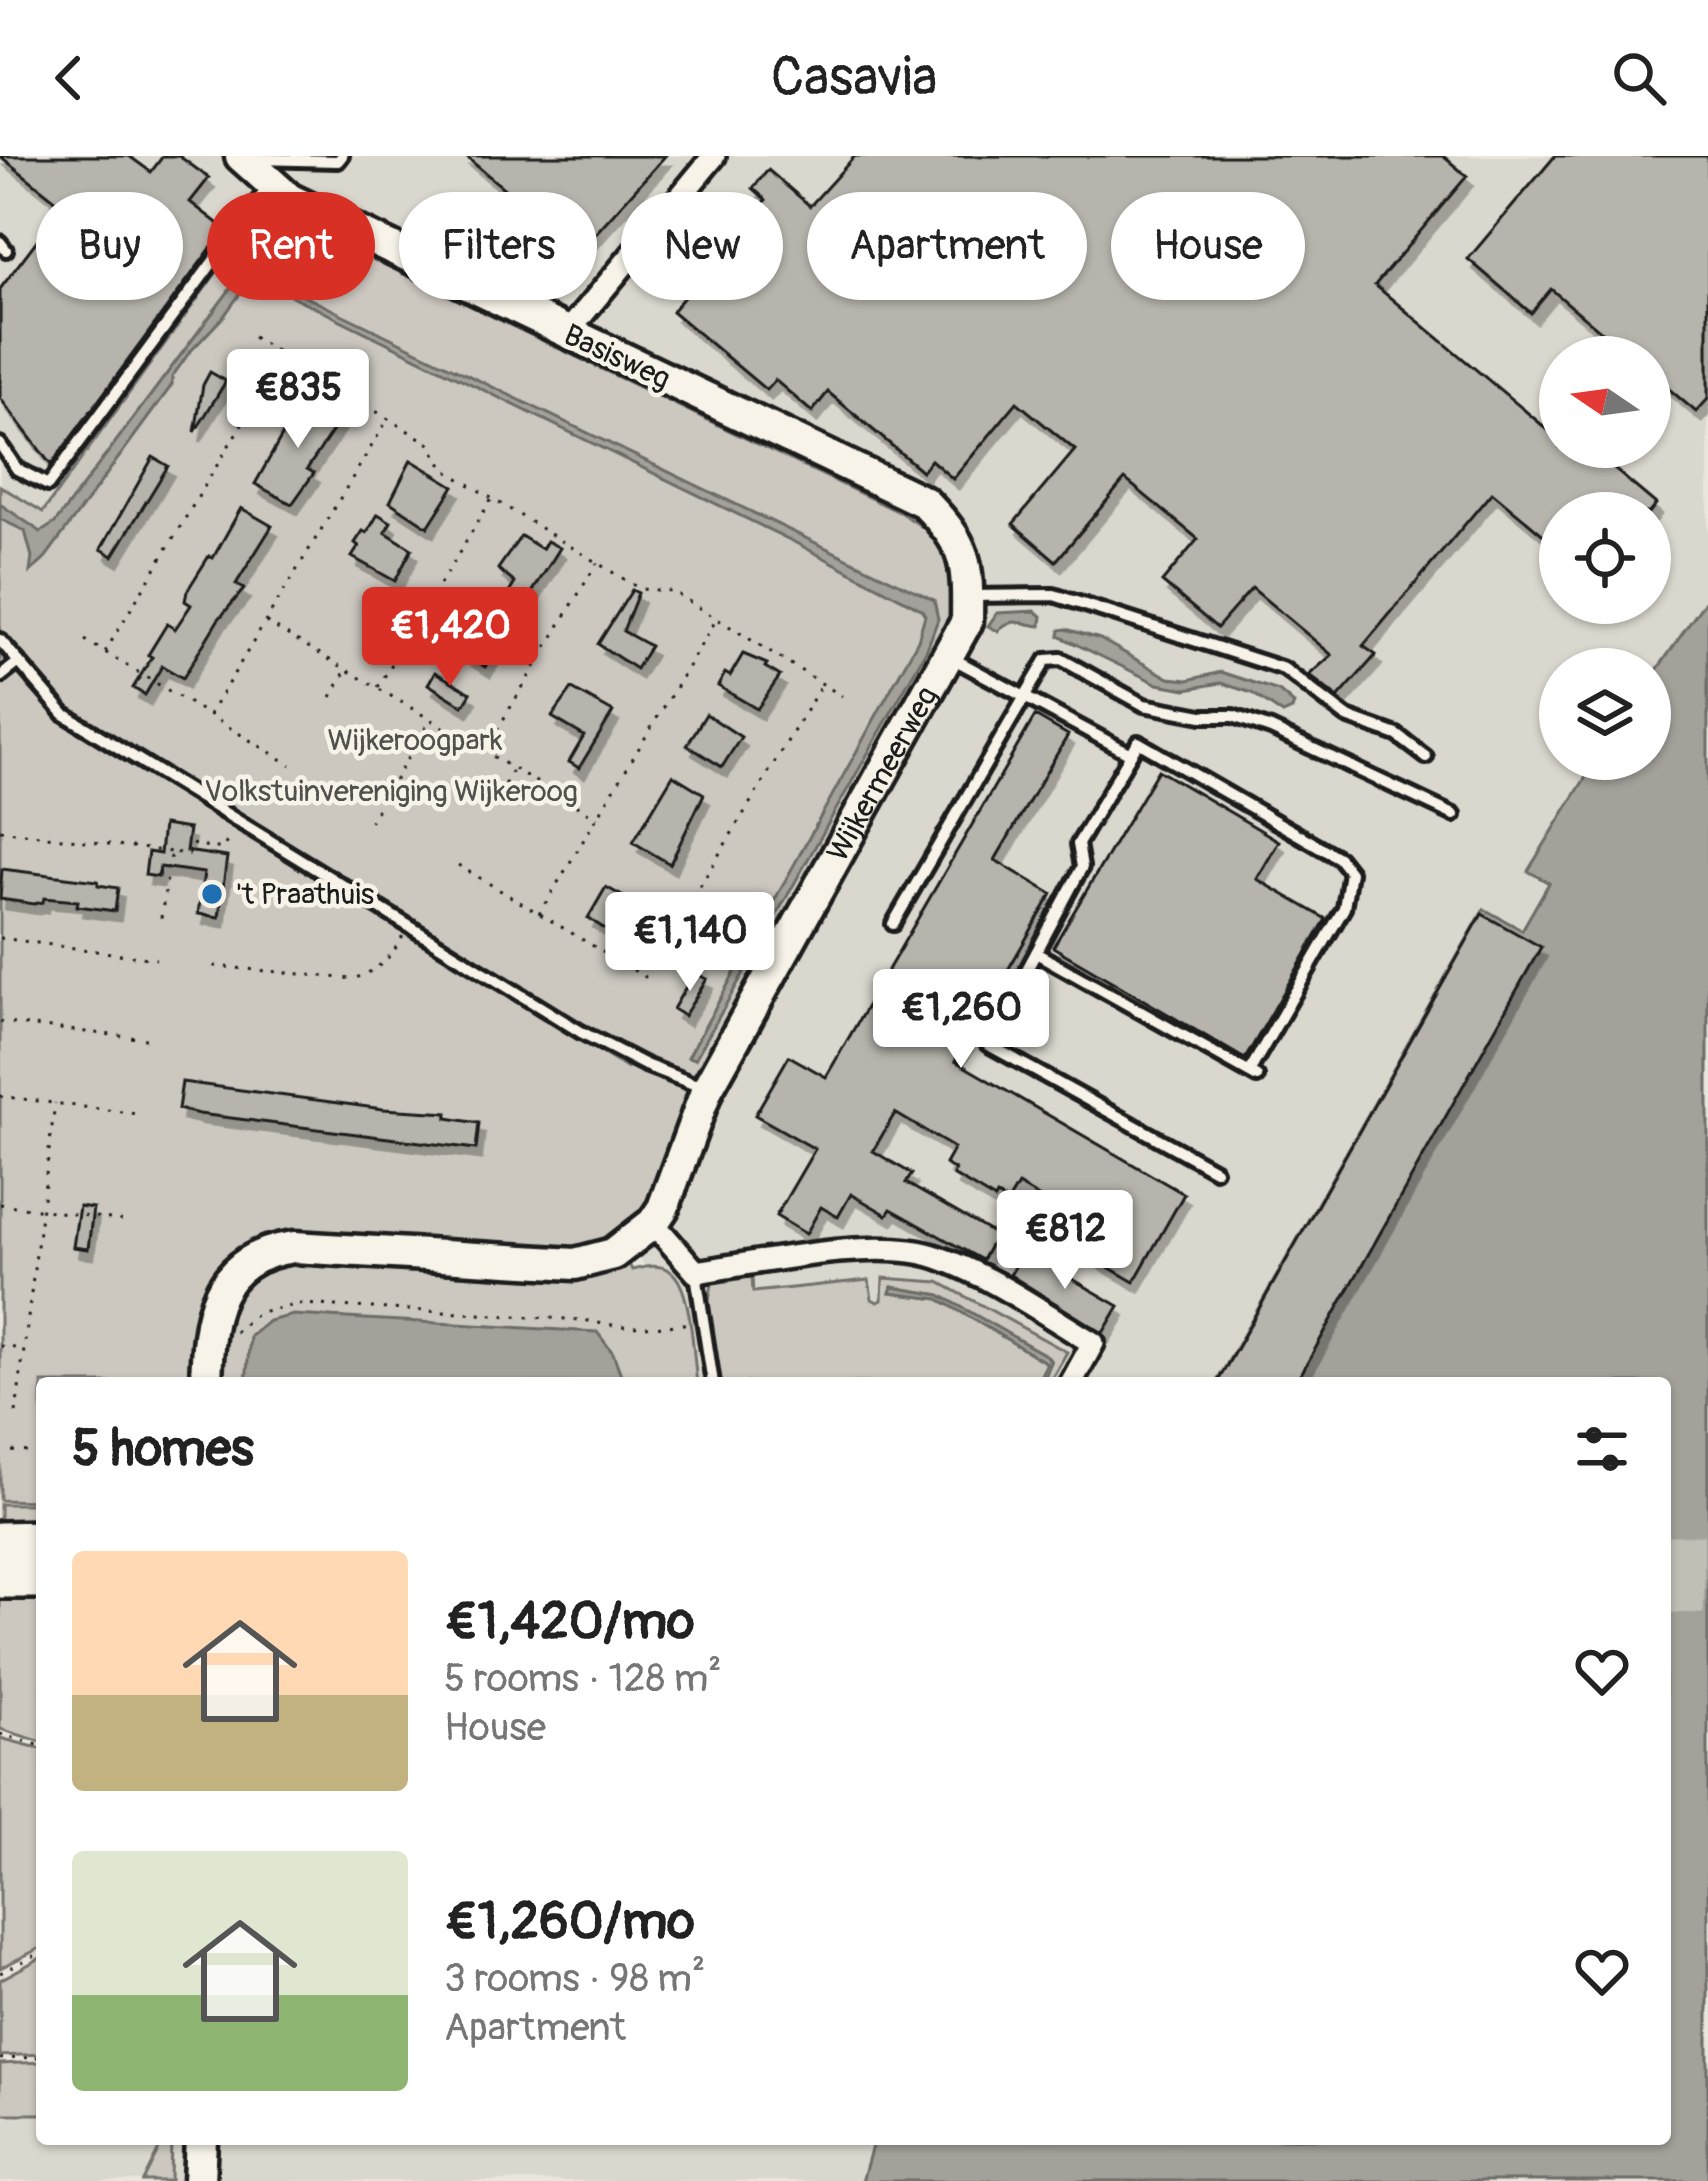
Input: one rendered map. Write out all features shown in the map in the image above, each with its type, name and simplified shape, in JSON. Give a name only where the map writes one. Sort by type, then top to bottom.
[{"type":"highway","points":[[0,1542],[36,1541]]},
{"type":"highway","points":[[0,1578],[36,1578]]},
{"type":"street","points":[[567,333],[714,156]]},
{"type":"street","name":"Basisweg","points":[[242,157],[289,199],[924,502],[957,536],[967,586]]},
{"type":"street","name":"Wijkermeerweg","points":[[206,1377],[212,1307],[239,1271],[274,1251],[294,1247],[575,1264],[613,1254],[653,1223],[672,1191],[707,1089],[967,621],[967,586]]},
{"type":"street","points":[[653,1223],[696,1272],[883,1250],[934,1255],[1093,1342],[1074,1377]]},
{"type":"street","points":[[200,2145],[200,2181]]},
{"type":"lane","points":[[242,157],[338,161],[342,156]]},
{"type":"lane","points":[[0,444],[17,469],[48,485],[271,183]]},
{"type":"lane","points":[[967,586],[1054,595],[1284,669],[1347,717],[1397,735],[1426,757]]},
{"type":"lane","points":[[0,640],[64,714],[581,1032],[707,1089]]},
{"type":"lane","points":[[948,655],[1131,754]]},
{"type":"lane","points":[[893,924],[1046,660],[1061,659],[1144,705],[1202,716],[1233,716],[1271,729],[1454,815]]},
{"type":"lane","points":[[0,677],[19,662]]},
{"type":"lane","points":[[1036,953],[1253,1074],[1344,908],[1350,872],[1339,858],[1138,742],[1078,844],[1082,867],[987,1043],[1215,1170]]},
{"type":"lane","points":[[696,1272],[712,1377]]},
{"type":"path","points":[[253,337],[430,444],[444,469],[492,499],[640,589],[672,591],[842,696]]},
{"type":"path","points":[[105,652],[283,355]]},
{"type":"path","points":[[209,715],[388,419]]},
{"type":"path","points":[[377,688],[492,499]]},
{"type":"path","points":[[484,752],[597,562]]},
{"type":"path","points":[[539,914],[716,619]]},
{"type":"path","points":[[266,622],[597,818]]},
{"type":"path","points":[[85,640],[291,765]]},
{"type":"path","points":[[331,698],[346,670]]},
{"type":"path","points":[[458,866],[644,977],[823,684]]},
{"type":"path","points":[[370,822],[430,720]]},
{"type":"path","points":[[499,795],[513,769]]},
{"type":"path","points":[[0,830],[189,854],[191,844],[224,849]]},
{"type":"path","points":[[161,918],[171,852]]},
{"type":"path","points":[[0,938],[156,959]]},
{"type":"path","points":[[214,966],[352,979],[390,958],[401,939]]},
{"type":"path","points":[[0,1022],[146,1039]]},
{"type":"path","points":[[0,1096],[137,1114]]},
{"type":"path","points":[[16,1413],[55,1103]]},
{"type":"path","points":[[0,1204],[125,1221]]},
{"type":"path","points":[[225,1342],[259,1312],[301,1304],[625,1326],[704,1321]]},
{"type":"path","points":[[0,1346],[24,1349]]},
{"type":"path","points":[[0,1451],[36,1452]]},
{"type":"path","points":[[0,1734],[36,1744]]},
{"type":"path","points":[[0,1973],[36,1955]]},
{"type":"path","points":[[0,2059],[36,2057]]},
{"type":"shaded area","points":[[0,156],[1708,156],[1708,597],[1671,650],[1539,648],[1539,780],[1584,780],[1528,870],[1549,882],[1521,931],[1484,910],[1219,1377],[696,1377],[695,1364],[619,1217],[42,523],[0,496]]},
{"type":"shaded area","points":[[222,300],[236,300],[189,353],[172,377],[172,385],[43,561],[30,572],[32,557],[25,531],[0,519],[0,504],[41,532],[55,523]]},
{"type":"shaded area","points":[[300,300],[312,300],[934,600],[938,619],[927,649],[695,1059],[688,1057],[918,640],[925,615],[796,543]]},
{"type":"shaded area","points":[[1708,597],[1708,2181],[862,2181],[872,2145],[1671,2145],[1671,1377],[1219,1377],[1484,909],[1522,930],[1549,883],[1528,871],[1584,780],[1671,780],[1671,650]]},
{"type":"shaded area","points":[[1035,611],[1042,616],[1041,626],[1013,622],[998,631],[988,626],[997,613]]},
{"type":"shaded area","points":[[1066,629],[1100,639],[1169,678],[1188,680],[1221,672],[1279,691],[1294,704],[1292,710],[1283,714],[1252,693],[1221,683],[1186,689],[1158,684],[1059,636]]},
{"type":"shaded area","points":[[28,686],[628,1069],[63,723]]},
{"type":"shaded area","points":[[892,1287],[940,1295],[1047,1356],[1051,1362],[1044,1377],[1047,1363],[939,1299],[890,1293]]},
{"type":"shaded area","points":[[293,1315],[597,1332],[613,1353],[622,1377],[247,1377],[250,1336],[269,1321]]},
{"type":"shaded area","points":[[36,2076],[36,2145],[872,2145],[862,2181],[0,2181],[0,2077]]},
{"type":"green space","name":"Volkstuinvereniging Wijkeroog","points":[[375,260],[399,272],[399,300],[458,300],[901,513],[935,535],[955,579],[953,630],[704,1062],[686,1100],[656,1193],[633,1224],[615,1238],[632,1270],[661,1267],[677,1279],[687,1305],[696,1377],[36,1377],[36,1501],[0,1500],[0,486],[43,512],[207,286],[207,300],[375,300]]},
{"type":"green space","points":[[752,1277],[753,1292],[869,1280],[872,1299],[878,1302],[883,1278],[939,1282],[1067,1352],[1052,1377],[1045,1377],[719,1377],[708,1305],[713,1279]],"holes":[[[892,1287],[940,1295],[1047,1356],[1051,1362],[1045,1377],[1041,1375],[1047,1363],[939,1299],[890,1293]]]},
{"type":"green space","points":[[0,1504],[36,1504],[36,1527],[0,1527]]},
{"type":"green space","points":[[0,1590],[36,1592],[36,1740],[0,1729]]},
{"type":"green space","points":[[0,1738],[36,1747],[36,1950],[0,1968]]},
{"type":"green space","points":[[36,1960],[36,2054],[0,2056],[0,1980]]},
{"type":"green space","points":[[36,2062],[36,2114],[0,2114],[0,2064]]},
{"type":"green space","points":[[161,2145],[171,2145],[170,2181],[143,2181]]},
{"type":"building","points":[[0,156],[129,156],[151,172],[163,156],[179,156],[209,178],[190,202],[207,215],[207,253],[183,286],[183,192],[45,192]]},
{"type":"building","points":[[465,156],[665,156],[633,192],[621,192],[621,205],[597,232],[597,192],[508,192]]},
{"type":"building","points":[[855,156],[1443,156],[1467,176],[1375,285],[1539,422],[1539,468],[1613,468],[1642,492],[1539,492],[1539,531],[1492,492],[1363,646],[1376,655],[1338,698],[1309,675],[1332,655],[1252,588],[1217,628],[1162,582],[1198,539],[1125,479],[1056,561],[1013,524],[1075,450],[1017,402],[953,479],[931,460],[922,471],[828,392],[812,412],[775,380],[766,390],[672,311],[681,300],[783,300],[783,192],[753,188],[768,170],[807,203],[807,300],[1087,300],[1087,192],[823,192]]},
{"type":"building","points":[[1555,156],[1708,156],[1708,399],[1696,412],[1671,391],[1671,336],[1606,336],[1551,289],[1531,313],[1468,259]]},
{"type":"building","points":[[36,242],[36,300],[173,300],[51,465],[0,398],[0,289]]},
{"type":"building","points":[[210,372],[226,381],[195,432],[203,385]]},
{"type":"building","points":[[309,397],[341,414],[307,469],[314,473],[292,504],[255,484]]},
{"type":"building","points":[[153,457],[168,466],[113,556],[101,549]]},
{"type":"building","points":[[411,460],[454,486],[428,527],[390,502]]},
{"type":"building","points":[[241,508],[272,526],[236,584],[244,589],[218,620],[183,678],[162,666],[145,695],[133,688],[152,657],[148,655],[167,624],[175,629],[191,605],[185,601],[187,591],[209,556],[213,558]]},
{"type":"building","points":[[378,514],[391,522],[385,532],[412,549],[395,581],[352,557],[359,546],[355,543]]},
{"type":"building","points":[[521,536],[542,549],[547,541],[560,548],[485,667],[452,647],[485,594],[502,604],[515,583],[498,569]]},
{"type":"building","points":[[632,590],[638,593],[623,631],[650,646],[636,669],[598,644]]},
{"type":"building","points":[[743,654],[767,664],[780,676],[757,709],[718,686]]},
{"type":"building","points":[[435,672],[471,693],[463,706],[428,684]]},
{"type":"building","points":[[572,689],[613,712],[579,768],[569,762],[584,736],[552,717]]},
{"type":"building","points":[[706,714],[741,737],[722,767],[687,745]]},
{"type":"building","points":[[1035,716],[1068,735],[995,860],[1052,894],[955,1061],[1184,1194],[1134,1282],[1036,1225],[1049,1203],[1018,1185],[1008,1202],[997,1196],[995,1200],[953,1175],[955,1170],[945,1164],[954,1148],[895,1113],[873,1151],[912,1174],[906,1183],[996,1235],[982,1260],[891,1209],[887,1215],[851,1194],[838,1217],[821,1207],[806,1234],[776,1216],[815,1149],[755,1115],[789,1056],[826,1077]]},
{"type":"building","points":[[1158,770],[1279,841],[1257,879],[1326,919],[1245,1059],[1053,947]]},
{"type":"building","points":[[673,775],[704,794],[670,864],[633,842]]},
{"type":"building","points":[[163,825],[189,829],[186,851],[227,857],[219,917],[198,914],[204,873],[160,867],[158,877],[145,875],[148,852],[160,854]]},
{"type":"building","points":[[2,869],[98,881],[98,885],[118,888],[115,911],[77,906],[78,901],[44,898],[34,904],[0,899]]},
{"type":"building","points":[[606,887],[638,905],[617,937],[588,918]]},
{"type":"building","points":[[1482,914],[1541,947],[1299,1377],[1220,1377]]},
{"type":"building","points":[[694,973],[707,979],[684,1016],[673,1009]]},
{"type":"building","points":[[182,1082],[448,1113],[447,1118],[479,1123],[476,1149],[199,1114],[178,1109]]},
{"type":"building","points":[[79,1206],[93,1208],[88,1249],[73,1247]]},
{"type":"building","points":[[1024,1251],[1119,1306],[1103,1333],[1010,1275]]},
{"type":"tunnel","points":[[1671,1555],[1708,1555]]},
{"type":"tunnel","points":[[1671,1593],[1708,1594]]},
{"type":"place","name":"'t Praathuis","points":[[212,894]]},
{"type":"park label","name":"Wijkeroogpark","points":[[415,740]]}]
